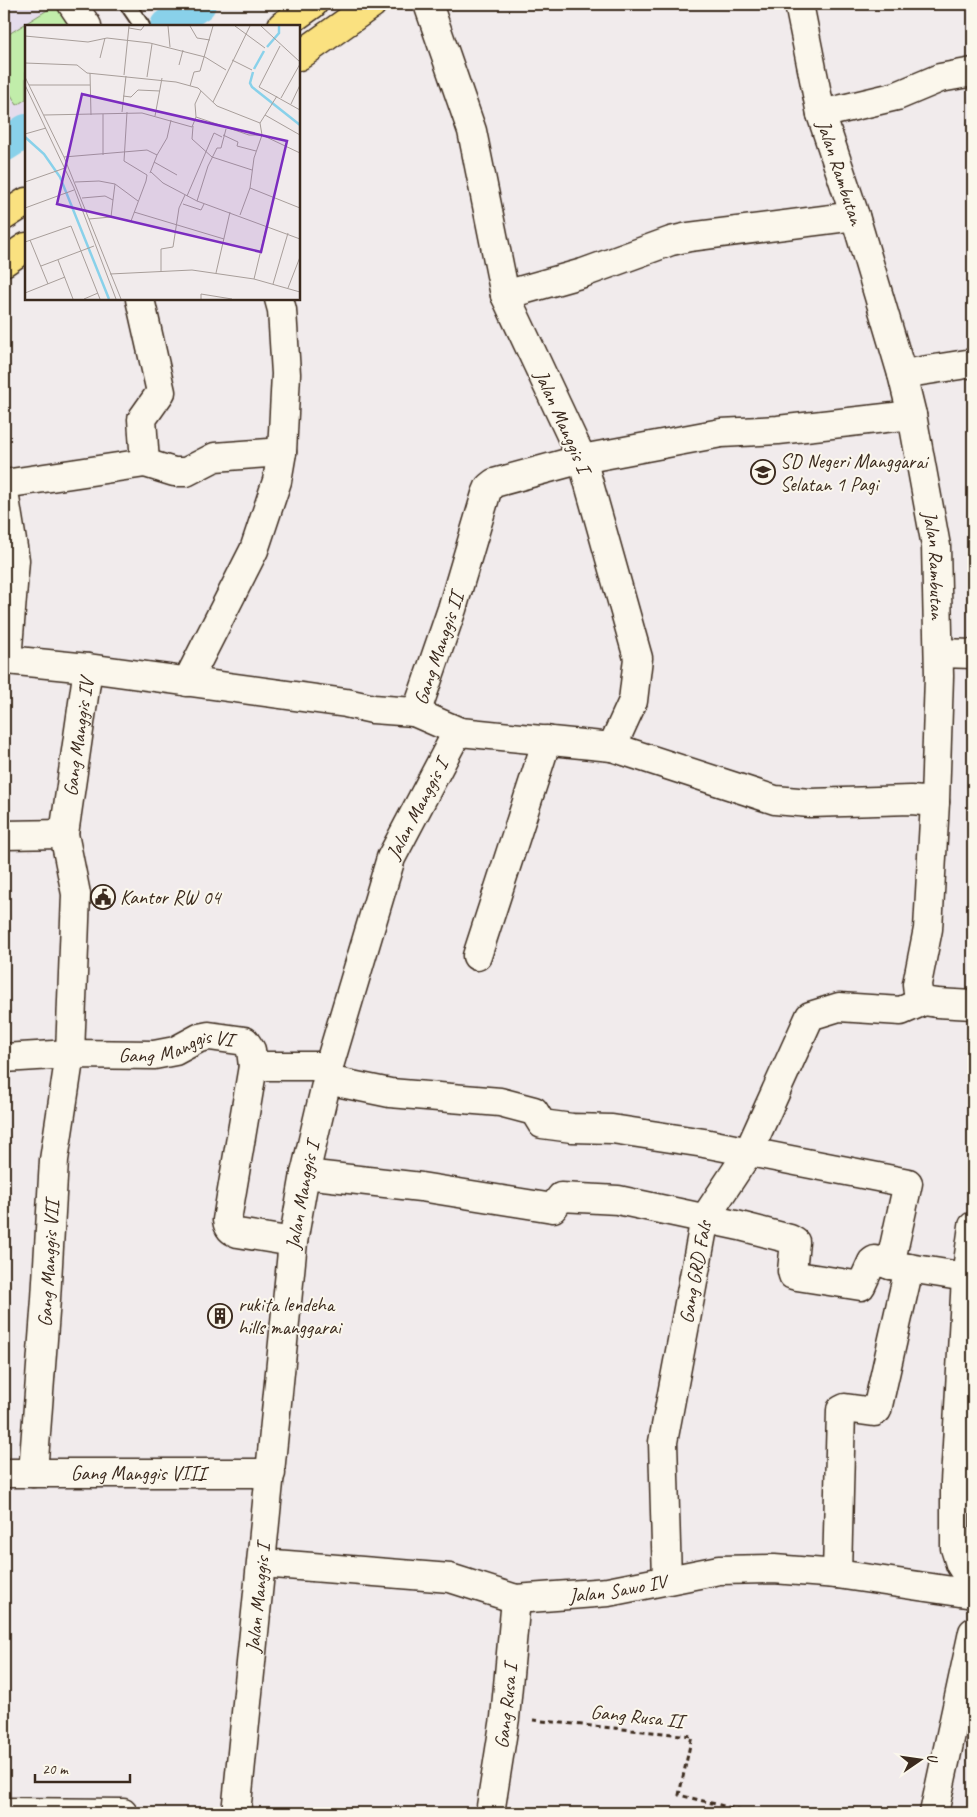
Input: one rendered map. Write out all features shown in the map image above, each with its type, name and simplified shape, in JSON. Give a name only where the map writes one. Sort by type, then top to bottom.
[{"type":"main road","points":[[283,25],[313,4]]},
{"type":"main road","points":[[300,55],[372,4]]},
{"type":"main road","points":[[4,216],[25,203]]},
{"type":"main road","points":[[4,262],[25,248]]},
{"type":"street","points":[[72,4],[86,25]]},
{"type":"street","name":"Jalan Manggis I","points":[[428,4],[472,131],[505,295],[582,459],[638,658],[633,701],[612,747]]},
{"type":"street","name":"Jalan Rambutan","points":[[799,4],[821,114],[902,374],[912,415],[936,546],[939,654],[935,802],[928,929],[917,984],[918,993],[924,1001]]},
{"type":"street","points":[[821,114],[897,96],[940,78],[973,72]]},
{"type":"street","points":[[505,295],[583,273],[689,237],[854,216]]},
{"type":"street","points":[[140,300],[161,392],[142,419],[145,463]]},
{"type":"street","points":[[187,682],[254,550],[277,481],[282,452],[286,374],[280,300]]},
{"type":"street","points":[[902,374],[973,363]]},
{"type":"street","points":[[582,459],[721,433],[778,430],[912,415]]},
{"type":"street","points":[[4,484],[145,463],[174,472],[186,472],[215,457],[282,452]]},
{"type":"street","name":"Gang Manggis II","points":[[88,668],[373,708],[414,712],[420,702],[452,609],[489,486],[582,459]]},
{"type":"street","name":"Gang Manggis IV","points":[[4,492],[15,560],[7,660],[88,668],[64,834],[76,894],[70,1054]]},
{"type":"street","points":[[939,654],[973,654]]},
{"type":"street","points":[[414,712],[460,732],[612,747],[775,800],[810,803],[911,800],[935,802]]},
{"type":"street","name":"Jalan Manggis I","points":[[236,1813],[293,1242],[305,1174],[328,1073],[390,858],[453,740],[460,732]]},
{"type":"street","points":[[477,956],[547,740]]},
{"type":"street","points":[[4,836],[64,834]]},
{"type":"street","points":[[924,1001],[937,1004],[973,1005]]},
{"type":"street","name":"Gang GRD Fals","points":[[667,1579],[664,1442],[705,1218],[748,1153],[810,1016],[839,1007],[901,1011],[924,1001]]},
{"type":"street","name":"Gang Manggis VI","points":[[4,1058],[70,1054],[154,1055],[175,1051],[199,1038],[209,1036],[246,1041],[251,1050],[253,1066],[328,1073],[390,1093],[500,1102],[534,1110],[542,1124],[572,1128],[612,1129],[704,1143],[748,1153]]},
{"type":"street","name":"Gang Manggis VII","points":[[33,1473],[54,1160],[70,1054]]},
{"type":"street","points":[[253,1066],[227,1220],[228,1226],[232,1231],[238,1233],[293,1242]]},
{"type":"street","points":[[748,1153],[908,1183],[899,1266],[876,1410],[874,1412],[845,1408],[841,1410],[837,1574]]},
{"type":"street","points":[[305,1174],[421,1187],[553,1208],[561,1197],[618,1200],[705,1218],[790,1239],[794,1242],[793,1275],[861,1286],[874,1261],[966,1277]]},
{"type":"street","points":[[973,1226],[966,1277],[955,1482],[955,1548],[960,1564],[973,1584]]},
{"type":"street","name":"Gang Manggis VIII","points":[[4,1473],[271,1473]]},
{"type":"street","name":"Jalan Sawo IV","points":[[262,1563],[450,1578],[516,1599],[608,1592],[720,1570],[774,1569],[837,1574],[973,1594]]},
{"type":"street","name":"Gang Rusa I","points":[[490,1813],[505,1718],[516,1599]]},
{"type":"street","points":[[934,1813],[973,1632]]},
{"type":"street","points":[[4,1812],[123,1813]]},
{"type":"lane","points":[[127,4],[141,25]]},
{"type":"path","name":"Gang Rusa II","points":[[505,1718],[692,1736],[679,1795],[752,1813]]},
{"type":"shaded area","points":[[4,4],[64,4],[25,25],[25,119],[4,133]]},
{"type":"green space","points":[[57,4],[62,4],[75,25],[25,25],[25,100],[17,105],[4,83],[4,37]]},
{"type":"waterway","points":[[168,25],[199,4]]},
{"type":"waterway","points":[[4,145],[25,132]]},
{"type":"place","name":"SD Negeri Manggarai Selatan 1 Pagi","points":[[763,472]]},
{"type":"place","name":"Kantor RW 04","points":[[103,897]]},
{"type":"place","name":"rukita lendeha hills manggarai","points":[[220,1316]]}]
